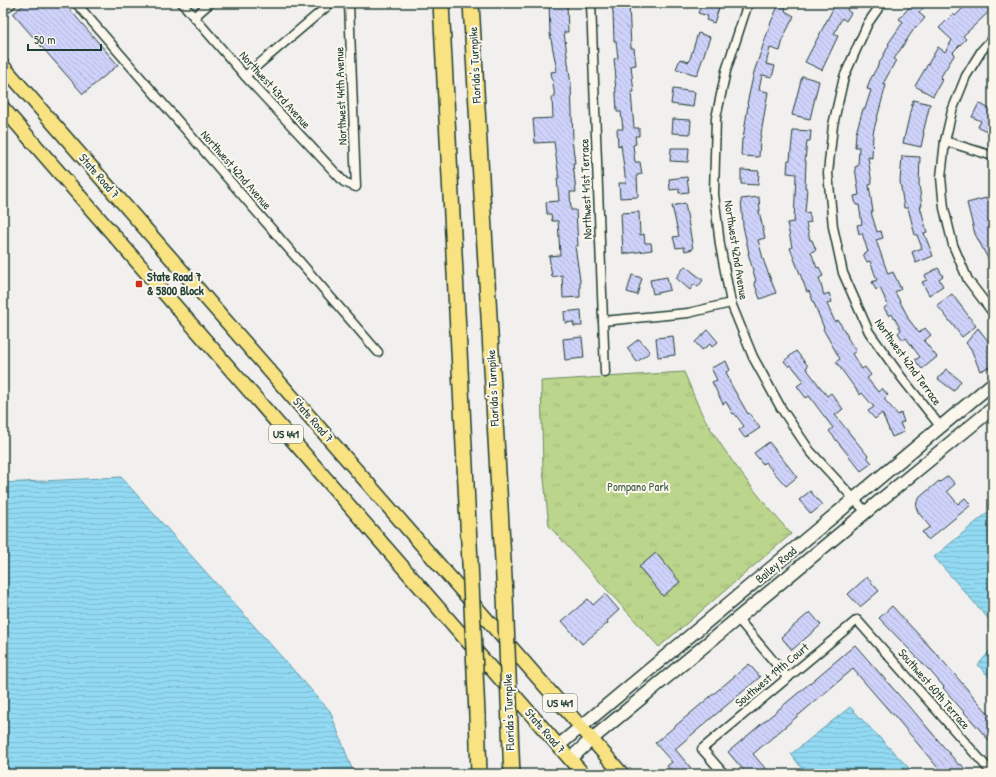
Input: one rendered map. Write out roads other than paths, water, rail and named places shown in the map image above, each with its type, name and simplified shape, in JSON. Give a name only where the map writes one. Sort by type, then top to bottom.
[{"type":"highway","points":[[441,3],[470,562],[479,774]]},
{"type":"highway","name":"Florida's Turnpike","points":[[471,3],[505,595],[512,774]]},
{"type":"main road","name":"State Road 7","points":[[3,66],[622,774]]},
{"type":"main road","name":"State Road 7","points":[[3,108],[583,774]]},
{"type":"street","points":[[3,11],[12,3]]},
{"type":"street","name":"Northwest 42nd Avenue","points":[[76,3],[378,352]]},
{"type":"street","name":"Northwest 43rd Avenue","points":[[182,3],[245,76],[344,182],[356,187]]},
{"type":"street","points":[[194,17],[210,3]]},
{"type":"street","points":[[245,76],[331,3]]},
{"type":"street","name":"Northwest 44th Avenue","points":[[349,3],[356,187]]},
{"type":"street","name":"Northwest 41st Terrace","points":[[591,3],[604,373]]},
{"type":"street","name":"Northwest 42nd Avenue","points":[[748,3],[726,71],[716,118],[714,194],[720,245],[731,303],[753,357],[781,408],[810,451],[866,512]]},
{"type":"street","name":"Northwest 42nd Terrace","points":[[882,3],[868,23],[844,77],[833,125],[828,173],[833,227],[844,273],[869,332],[902,378],[940,426]]},
{"type":"street","points":[[993,38],[982,50],[966,76],[952,111],[945,141],[941,177],[944,208],[953,245],[968,280],[993,313]]},
{"type":"street","points":[[945,141],[993,156]]},
{"type":"street","points":[[603,321],[688,313],[731,303]]},
{"type":"street","name":"Bailey Road","points":[[558,746],[993,383]]},
{"type":"street","name":"Bailey Road","points":[[570,759],[993,408]]},
{"type":"street","points":[[788,554],[799,568]]},
{"type":"street","points":[[738,619],[788,678]]},
{"type":"street","name":"Southwest 19th Court","points":[[724,774],[702,749],[857,620]]},
{"type":"street","name":"Southwest 60th Terrace","points":[[857,620],[993,774]]},
{"type":"water","points":[[121,477],[330,711],[354,774],[3,774],[3,483]]},
{"type":"water","points":[[993,508],[993,624],[934,557]]},
{"type":"water","points":[[993,647],[993,681],[978,665]]},
{"type":"water","points":[[850,707],[911,770],[907,774],[806,774],[791,754]]},
{"type":"place","name":"State Road 7 & 5800 Block","points":[[139,284]]},
{"type":"park label","name":"Pompano Park","points":[[638,487]]}]
